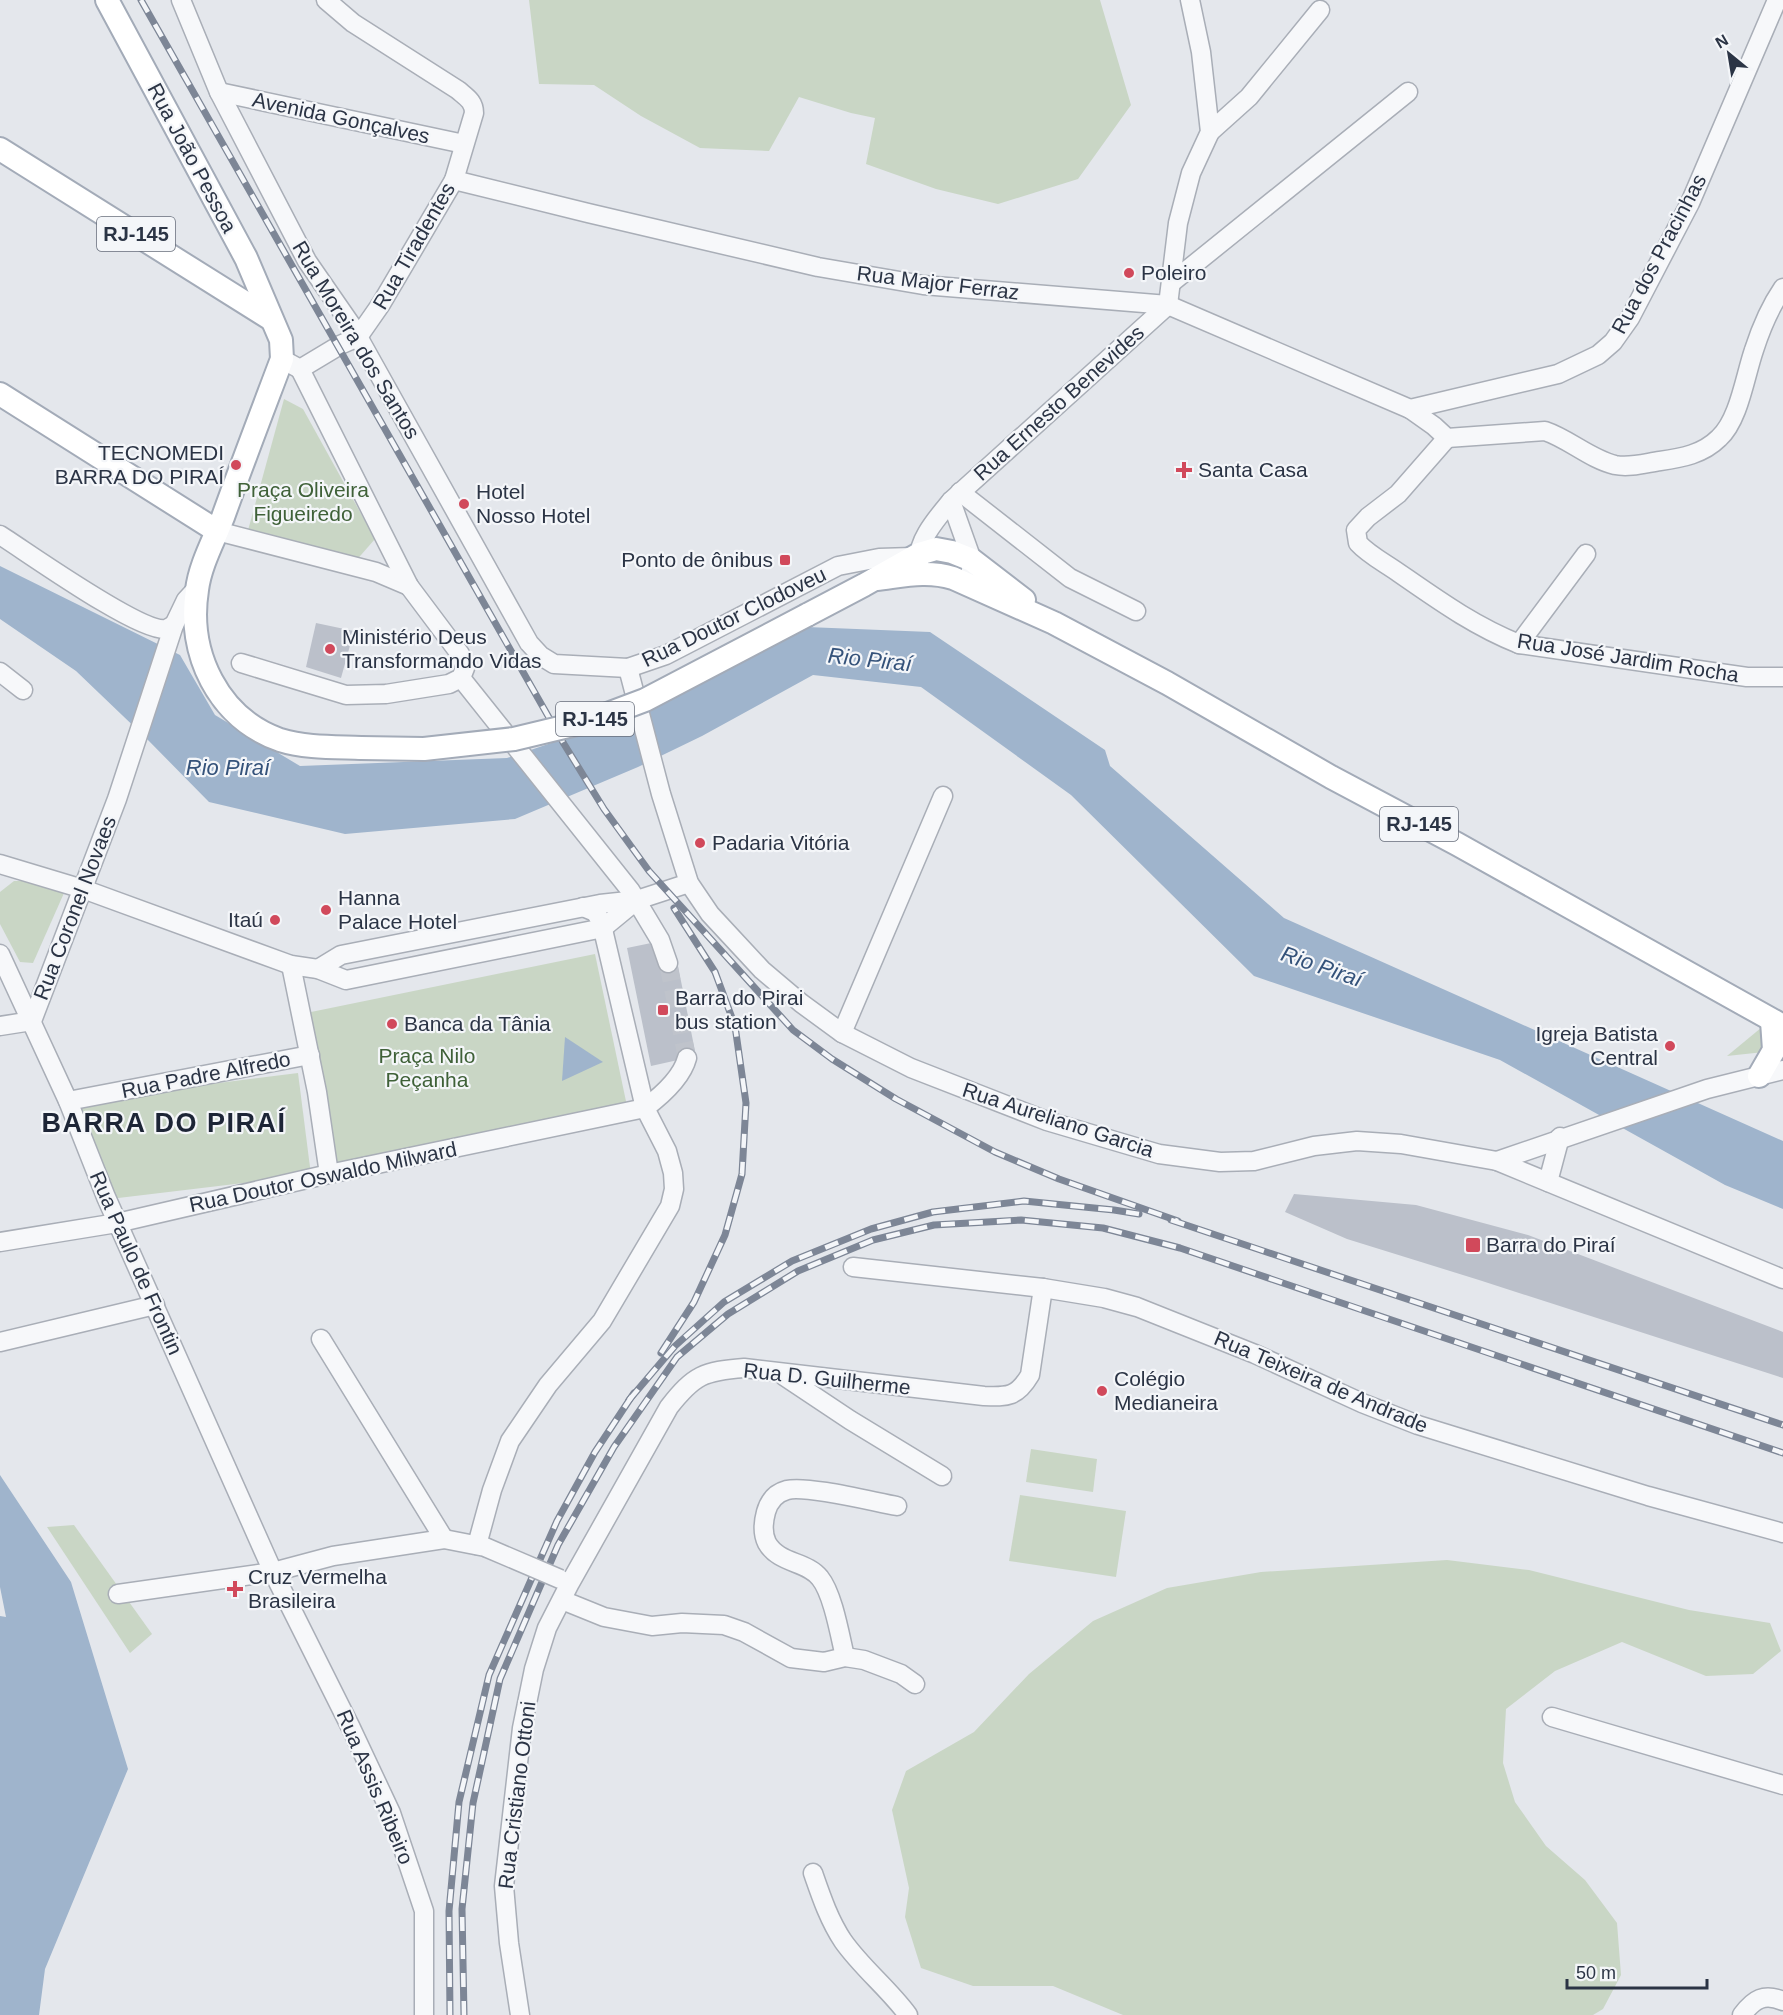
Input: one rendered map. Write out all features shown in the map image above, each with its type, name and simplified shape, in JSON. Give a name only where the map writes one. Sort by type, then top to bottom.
[{"type":"main road","name":"Rua João Pessoa","points":[[106,0],[246,258],[291,364]]},
{"type":"main road","name":"RJ-145","points":[[0,149],[272,319]]},
{"type":"main road","points":[[0,394],[217,531],[291,364]]},
{"type":"main road","name":"RJ-145","points":[[217,531],[197,588],[180,627],[198,646],[208,676],[228,706],[240,718],[282,740],[304,744],[424,749],[514,739],[564,728],[645,700],[870,582],[918,561],[936,549],[952,552],[972,560],[1054,623]]},
{"type":"main road","name":"RJ-145","points":[[918,561],[938,573],[1054,623],[1167,683],[1331,777],[1467,850],[1778,1024]]},
{"type":"main road","points":[[1759,1076],[1774,1050],[1778,1024]]},
{"type":"street","name":"Rua Moreira dos Santos","points":[[181,0],[219,92],[308,261],[358,337],[529,643],[541,656],[554,664]]},
{"type":"street","name":"Rua Tiradentes","points":[[291,364],[358,337],[381,304],[454,180],[474,113],[472,101],[458,90],[353,23],[326,0]]},
{"type":"street","points":[[1190,0],[1201,52],[1210,132]]},
{"type":"street","name":"Rua dos Pracinhas","points":[[1410,409],[1558,374],[1598,355],[1613,342],[1630,318],[1690,203],[1777,0]]},
{"type":"street","points":[[1168,305],[1178,223],[1191,173],[1210,132],[1249,97],[1320,10]]},
{"type":"street","name":"Avenida Gonçalves","points":[[219,92],[464,144]]},
{"type":"street","points":[[1171,283],[1408,92]]},
{"type":"street","name":"Rua Major Ferraz","points":[[454,180],[830,269],[924,285],[1168,305],[1410,409],[1447,438]]},
{"type":"street","points":[[1447,438],[1545,431],[1558,435],[1599,459],[1616,465],[1680,458],[1701,451],[1721,437],[1732,420],[1755,347],[1773,303],[1783,288]]},
{"type":"street","name":"Rua Ernesto Benevides","points":[[918,561],[930,526],[955,497],[1168,305]]},
{"type":"street","points":[[241,663],[346,695],[386,694],[440,686],[461,678],[465,668],[460,654],[409,586],[346,458],[291,364]]},
{"type":"street","name":"Rua José Jardim Rocha","points":[[1447,438],[1398,494],[1359,525],[1356,530],[1358,543],[1439,602],[1493,633],[1519,644],[1736,675],[1783,677]]},
{"type":"street","points":[[955,497],[972,560],[970,572],[963,582]]},
{"type":"street","points":[[955,497],[1070,578],[1136,611]]},
{"type":"street","points":[[217,531],[376,572],[409,586]]},
{"type":"street","points":[[0,535],[81,589],[122,612],[158,628],[180,627]]},
{"type":"street","points":[[376,572],[389,549]]},
{"type":"street","points":[[1519,644],[1586,554]]},
{"type":"street","name":"Rua Doutor Clodoveu","points":[[554,664],[628,668],[666,655],[838,566],[879,558],[918,561]]},
{"type":"street","name":"Rua Coronel Novaes","points":[[32,1021],[180,627]]},
{"type":"street","name":"Rua Aureliano Garcia","points":[[628,668],[661,794],[689,883],[710,914],[762,970],[842,1033],[911,1068],[1047,1121],[1159,1154],[1220,1162],[1254,1161],[1314,1146],[1357,1141],[1401,1144],[1497,1161],[1783,1280]]},
{"type":"street","points":[[0,672],[23,690]]},
{"type":"street","points":[[461,678],[493,715],[637,900],[660,940],[668,963]]},
{"type":"street","points":[[842,1033],[943,796]]},
{"type":"street","points":[[0,864],[83,889],[291,965],[318,969],[346,980],[603,928],[637,900]]},
{"type":"street","points":[[0,876],[22,869]]},
{"type":"street","points":[[318,969],[341,955],[583,907],[637,900],[689,883]]},
{"type":"street","points":[[481,1546],[492,1490],[510,1441],[548,1385],[602,1321],[670,1206],[674,1189],[673,1173],[667,1151],[645,1108],[603,928],[595,912],[583,907]]},
{"type":"street","name":"Rua Paulo de Frontin","points":[[0,954],[68,1101],[117,1223],[273,1572]]},
{"type":"street","points":[[291,965],[310,1055],[329,1174]]},
{"type":"street","points":[[0,1026],[32,1021]]},
{"type":"street","name":"Rua Padre Alfredo","points":[[68,1101],[310,1055]]},
{"type":"street","points":[[645,1108],[672,1082],[684,1067],[687,1058]]},
{"type":"street","points":[[1497,1161],[1563,1136],[1707,1089],[1783,1070]]},
{"type":"street","name":"Rua Doutor Oswaldo Milward","points":[[0,1242],[117,1223],[329,1174],[645,1108]]},
{"type":"street","points":[[1548,1182],[1563,1136]]},
{"type":"street","name":"Rua Teixeira de Andrade","points":[[853,1267],[1043,1288],[1104,1298],[1137,1307],[1255,1354],[1362,1403],[1418,1425],[1648,1496],[1783,1533]]},
{"type":"street","name":"Rua D. Guilherme","points":[[565,1581],[669,1407],[684,1388],[698,1377],[717,1370],[744,1368],[984,1396],[1009,1396],[1023,1387],[1030,1375],[1043,1288]]},
{"type":"street","points":[[0,1342],[155,1305]]},
{"type":"street","points":[[321,1339],[444,1539]]},
{"type":"street","points":[[780,1373],[850,1420],[942,1476]]},
{"type":"street","points":[[845,1657],[825,1585],[813,1571],[788,1561],[767,1543],[763,1524],[767,1509],[778,1494],[797,1489],[897,1506]]},
{"type":"street","points":[[118,1594],[273,1572],[333,1556],[444,1539],[481,1546],[565,1581]]},
{"type":"street","name":"Rua Assis Ribeiro","points":[[273,1572],[316,1655],[391,1813],[417,1887],[424,1911],[424,2015]]},
{"type":"street","name":"Rua Cristiano Ottoni","points":[[520,2015],[509,1943],[504,1886],[522,1728],[534,1669],[547,1628],[562,1600],[565,1581]]},
{"type":"street","points":[[562,1600],[604,1617],[652,1626],[682,1623],[724,1625],[744,1632],[792,1658],[824,1662],[845,1657],[877,1664],[901,1674],[915,1684]]},
{"type":"street","points":[[1552,1717],[1783,1785]]},
{"type":"street","points":[[813,1873],[825,1908],[843,1941],[894,1996],[908,2015]]},
{"type":"street","points":[[1742,2015],[1760,1998],[1768,1996],[1783,2001]]},
{"type":"green space","points":[[529,0],[1100,0],[1131,105],[1078,179],[998,204],[936,189],[866,164],[875,118],[799,97],[769,151],[700,148],[641,116],[594,85],[539,84]]},
{"type":"green space","name":"Praça Oliveira Figueiredo","points":[[284,399],[303,409],[375,539],[354,563],[247,534]]},
{"type":"green space","points":[[14,881],[42,881],[64,893],[33,963],[20,962],[0,924],[0,892]]},
{"type":"green space","name":"Praça Nilo Peçanha","points":[[595,954],[627,1106],[331,1167],[311,1012]]},
{"type":"green space","points":[[1767,1023],[1764,1052],[1727,1056]]},
{"type":"green space","points":[[298,1073],[311,1175],[110,1199],[70,1102]]},
{"type":"green space","points":[[1031,1449],[1097,1459],[1093,1492],[1026,1482]]},
{"type":"green space","points":[[1020,1495],[1126,1511],[1116,1577],[1009,1561]]},
{"type":"green space","points":[[74,1525],[152,1634],[130,1653],[47,1527]]},
{"type":"green space","points":[[1447,1560],[1529,1570],[1689,1610],[1770,1623],[1781,1651],[1753,1674],[1706,1676],[1622,1642],[1555,1671],[1506,1709],[1503,1763],[1515,1802],[1546,1846],[1585,1880],[1617,1923],[1621,1975],[1603,2009],[1593,2015],[1123,2015],[1053,1986],[973,1986],[921,1968],[905,1917],[909,1888],[892,1810],[906,1771],[974,1732],[1029,1674],[1093,1621],[1167,1588],[1261,1572]]},
{"type":"water","name":"Rio Piraí","points":[[0,566],[180,655],[215,715],[300,766],[507,758],[630,716],[807,627],[930,632],[1105,750],[1110,766],[1284,918],[1783,1141],[1783,1209],[1725,1185],[1500,1060],[1254,976],[1071,795],[921,687],[813,675],[702,736],[638,767],[515,819],[345,834],[209,802],[76,671],[0,619]]},
{"type":"water","points":[[565,1037],[603,1062],[562,1081]]},
{"type":"water","points":[[0,1475],[71,1582],[128,1769],[45,1969],[39,2015],[0,2015],[0,1616],[6,1617],[0,1587]]},
{"type":"building","name":"Ministério Deus Transformando Vidas","points":[[316,623],[354,631],[341,678],[306,667]]},
{"type":"building","name":"Barra do Pirai bus station","points":[[656,942],[661,964],[677,961],[696,1056],[651,1066],[627,948]]},
{"type":"building","points":[[1294,1194],[1416,1205],[1528,1235],[1783,1332],[1783,1378],[1347,1239],[1285,1212]]},
{"type":"tunnel","points":[[668,963],[687,1058]]},
{"type":"railway","points":[[141,0],[564,744],[604,809],[649,871],[793,1030],[832,1059],[896,1099],[995,1152],[1059,1179],[1178,1221]]},
{"type":"railway","points":[[661,1353],[694,1302],[725,1235],[742,1174],[746,1103],[735,1026],[715,972],[674,908]]},
{"type":"railway","points":[[629,1400],[675,1346],[724,1302],[792,1261],[871,1229],[933,1212],[1024,1201],[1139,1214]]},
{"type":"railway","points":[[464,2015],[462,1909],[473,1803],[500,1679],[558,1545],[614,1447],[677,1357],[728,1314],[798,1271],[873,1240],[934,1225],[1021,1220],[1103,1228],[1180,1248],[1783,1453]]},
{"type":"railway","points":[[1171,1220],[1783,1425]]},
{"type":"railway","points":[[450,2015],[449,1911],[459,1802],[489,1675],[557,1521],[595,1452],[634,1393]]},
{"type":"place","name":"Poleiro","points":[[1129,273]]},
{"type":"place","name":"TECNOMEDI BARRA DO PIRAÍ","points":[[236,465]]},
{"type":"place","name":"Santa Casa","points":[[1184,470]]},
{"type":"place","name":"Hotel Nosso Hotel","points":[[464,504]]},
{"type":"place","name":"Ponto de ônibus","points":[[785,560]]},
{"type":"place","name":"Ministério Deus Transformando Vidas","points":[[330,649]]},
{"type":"place","name":"Padaria Vitória","points":[[700,843]]},
{"type":"place","name":"Hanna Palace Hotel","points":[[326,910]]},
{"type":"place","name":"Itaú","points":[[275,920]]},
{"type":"place","name":"Barra do Pirai bus station","points":[[663,1010]]},
{"type":"place","name":"Banca da Tânia","points":[[392,1024]]},
{"type":"place","name":"Igreja Batista Central","points":[[1670,1046]]},
{"type":"place","name":"Barra do Piraí","points":[[1473,1245]]},
{"type":"place","name":"Colégio Medianeira","points":[[1102,1391]]},
{"type":"place","name":"Cruz Vermelha Brasileira","points":[[235,1589]]},
{"type":"district","name":"BARRA DO PIRAÍ","points":[[164,1123]]}]
